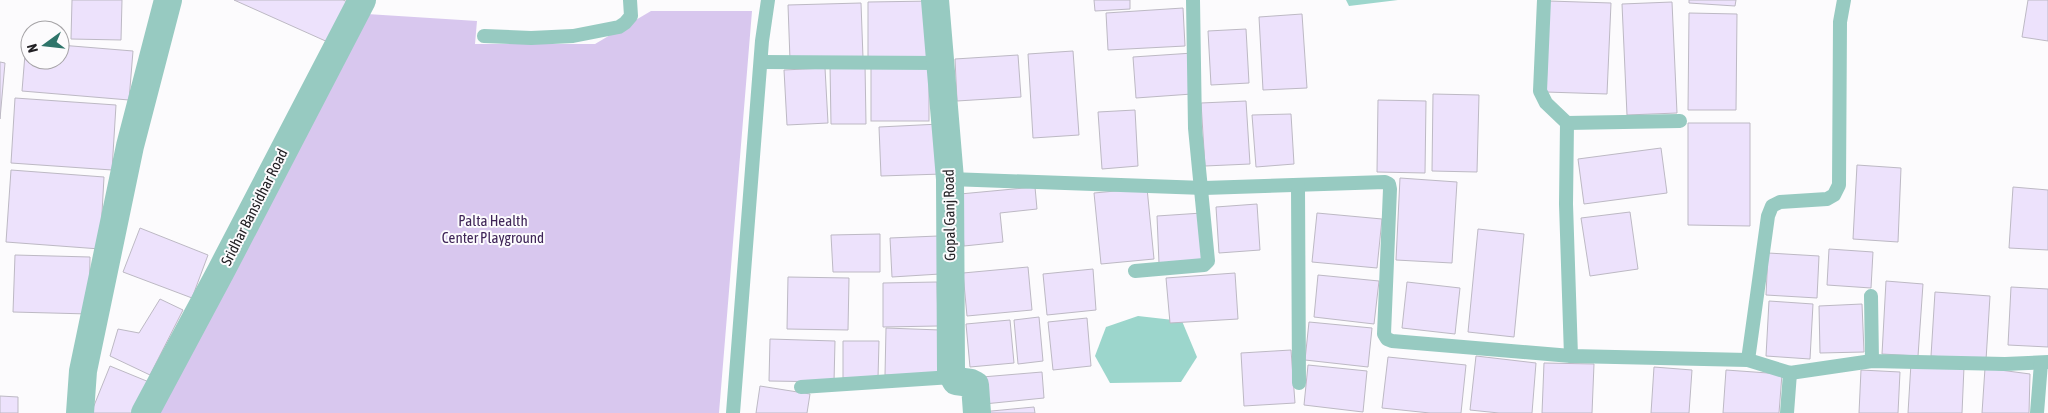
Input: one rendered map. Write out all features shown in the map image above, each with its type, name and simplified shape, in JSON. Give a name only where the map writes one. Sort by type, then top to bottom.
[{"type":"street","points":[[80,413],[83,371],[130,146],[168,0]]},
{"type":"street","name":"Sridhar Bansidhar Road","points":[[145,413],[362,0]]},
{"type":"street","name":"Gopal Ganj Road","points":[[935,0],[950,179],[952,377]]},
{"type":"street","points":[[952,377],[956,381],[974,385],[977,413]]},
{"type":"lane","points":[[484,36],[531,38],[573,36],[618,28],[631,16],[630,0]]},
{"type":"lane","points":[[732,413],[761,62],[768,0]]},
{"type":"lane","points":[[1135,270],[1206,264],[1208,262],[1202,188],[1194,128],[1193,0]]},
{"type":"lane","points":[[1544,0],[1540,91],[1546,103],[1567,123],[1680,121]]},
{"type":"lane","points":[[1748,360],[1768,216],[1772,206],[1780,202],[1827,199],[1834,195],[1839,185],[1840,22],[1844,0]]},
{"type":"lane","points":[[761,62],[939,63]]},
{"type":"lane","points":[[1567,123],[1566,204],[1571,356]]},
{"type":"lane","points":[[950,179],[1202,188],[1298,186],[1382,181],[1388,184],[1390,189],[1384,334],[1386,339],[1571,356],[1748,360],[1790,373],[1872,361],[2045,362],[2037,413]]},
{"type":"lane","points":[[1298,186],[1299,383]]},
{"type":"lane","points":[[1871,296],[1872,361]]},
{"type":"lane","points":[[1786,413],[1790,373]]},
{"type":"lane","points":[[801,386],[952,377]]},
{"type":"green space","name":"Palta Health Center Playground","points":[[651,11],[752,11],[719,413],[152,413],[367,14],[477,21],[475,44],[595,44]]},
{"type":"shaded area","points":[[1346,0],[1398,0],[1349,6]]},
{"type":"shaded area","points":[[1138,316],[1182,321],[1197,357],[1181,382],[1110,383],[1095,356],[1106,327]]},
{"type":"building","points":[[72,0],[122,0],[121,40],[71,39]]},
{"type":"building","points":[[234,0],[343,0],[348,2],[330,43]]},
{"type":"building","points":[[1094,0],[1130,0],[1130,9],[1095,11]]},
{"type":"building","points":[[1689,0],[1736,0],[1735,6],[1689,3]]},
{"type":"building","points":[[2028,0],[2048,0],[2048,41],[2022,37]]},
{"type":"building","points":[[934,1],[935,57],[868,58],[868,2]]},
{"type":"building","points":[[1549,1],[1611,3],[1607,94],[1546,92]]},
{"type":"building","points":[[1672,2],[1677,113],[1627,115],[1622,4]]},
{"type":"building","points":[[861,3],[863,58],[790,60],[788,5]]},
{"type":"building","points":[[1183,8],[1185,46],[1108,50],[1106,13]]},
{"type":"building","points":[[1689,13],[1737,14],[1736,110],[1688,110]]},
{"type":"building","points":[[1302,14],[1307,88],[1263,90],[1259,17]]},
{"type":"building","points":[[1246,29],[1249,83],[1211,85],[1208,31]]},
{"type":"building","points":[[70,46],[133,51],[129,100],[22,91],[24,70],[70,70]]},
{"type":"building","points":[[1073,51],[1079,135],[1033,138],[1028,54]]},
{"type":"building","points":[[1193,53],[1192,94],[1136,98],[1133,57]]},
{"type":"building","points":[[1018,55],[1021,97],[957,101],[955,59]]},
{"type":"building","points":[[0,62],[5,63],[0,119]]},
{"type":"building","points":[[865,64],[866,124],[831,124],[830,65]]},
{"type":"building","points":[[871,65],[929,65],[929,121],[871,121]]},
{"type":"building","points":[[825,68],[828,123],[787,125],[784,70]]},
{"type":"building","points":[[1433,94],[1479,95],[1477,172],[1432,171]]},
{"type":"building","points":[[15,98],[116,105],[112,170],[11,163]]},
{"type":"building","points":[[1378,100],[1426,101],[1425,173],[1377,172]]},
{"type":"building","points":[[1246,101],[1250,164],[1205,166],[1201,103]]},
{"type":"building","points":[[1135,110],[1138,166],[1102,169],[1098,112]]},
{"type":"building","points":[[1291,114],[1294,164],[1256,167],[1252,115]]},
{"type":"building","points":[[1688,123],[1750,123],[1750,226],[1688,225]]},
{"type":"building","points":[[940,124],[942,174],[881,176],[879,127]]},
{"type":"building","points":[[1661,148],[1667,193],[1584,204],[1578,159]]},
{"type":"building","points":[[1857,165],[1901,168],[1898,242],[1853,239]]},
{"type":"building","points":[[11,170],[104,177],[100,249],[6,242]]},
{"type":"building","points":[[1400,178],[1457,182],[1452,263],[1396,260]]},
{"type":"building","points":[[1035,187],[1037,209],[1000,213],[1003,242],[964,246],[960,194]]},
{"type":"building","points":[[2013,187],[2048,190],[2048,250],[2009,248]]},
{"type":"building","points":[[1147,188],[1154,259],[1101,264],[1094,193]]},
{"type":"building","points":[[1257,204],[1260,250],[1219,253],[1216,207]]},
{"type":"building","points":[[1630,212],[1638,269],[1590,276],[1581,218]]},
{"type":"building","points":[[1202,213],[1205,260],[1159,263],[1157,216]]},
{"type":"building","points":[[1317,213],[1382,219],[1377,268],[1312,262]]},
{"type":"building","points":[[140,228],[208,255],[192,298],[123,272]]},
{"type":"building","points":[[1478,229],[1524,234],[1514,337],[1468,332]]},
{"type":"building","points":[[880,234],[880,272],[833,272],[831,235]]},
{"type":"building","points":[[938,236],[940,274],[892,277],[890,238]]},
{"type":"building","points":[[1829,249],[1873,252],[1871,288],[1827,285]]},
{"type":"building","points":[[1768,253],[1819,256],[1817,298],[1766,295]]},
{"type":"building","points":[[15,255],[90,257],[89,314],[13,312]]},
{"type":"building","points":[[1028,267],[1032,310],[967,316],[963,273]]},
{"type":"building","points":[[1093,269],[1096,310],[1047,315],[1043,274]]},
{"type":"building","points":[[1235,273],[1238,319],[1170,323],[1166,278]]},
{"type":"building","points":[[1318,275],[1379,281],[1374,324],[1314,317]]},
{"type":"building","points":[[788,277],[849,278],[848,330],[787,329]]},
{"type":"building","points":[[1886,281],[1923,284],[1918,356],[1882,354]]},
{"type":"building","points":[[937,282],[938,326],[883,327],[883,283]]},
{"type":"building","points":[[1407,282],[1460,288],[1455,334],[1402,328]]},
{"type":"building","points":[[2011,287],[2048,289],[2048,347],[2008,345]]},
{"type":"building","points":[[1935,292],[1990,296],[1986,360],[1931,356]]},
{"type":"building","points":[[160,299],[183,310],[150,375],[110,356],[118,329],[139,333]]},
{"type":"building","points":[[1769,301],[1813,304],[1810,359],[1766,356]]},
{"type":"building","points":[[1862,304],[1864,352],[1820,353],[1819,306]]},
{"type":"building","points":[[1039,317],[1043,361],[1018,364],[1014,320]]},
{"type":"building","points":[[1087,318],[1091,366],[1053,370],[1048,322]]},
{"type":"building","points":[[1010,320],[1014,363],[970,367],[966,324]]},
{"type":"building","points":[[1309,322],[1372,328],[1368,367],[1305,360]]},
{"type":"building","points":[[886,328],[940,330],[938,377],[885,375]]},
{"type":"building","points":[[770,339],[835,341],[834,382],[769,381]]},
{"type":"building","points":[[843,341],[879,341],[878,378],[843,378]]},
{"type":"building","points":[[1291,350],[1295,403],[1244,406],[1241,353]]},
{"type":"building","points":[[1476,356],[1536,363],[1532,413],[1499,413],[1470,410]]},
{"type":"building","points":[[1388,357],[1466,365],[1461,413],[1430,413],[1382,408]]},
{"type":"building","points":[[1544,363],[1594,364],[1592,413],[1542,413]]},
{"type":"building","points":[[1911,363],[1964,367],[1962,413],[1908,413]]},
{"type":"building","points":[[1308,365],[1367,371],[1363,412],[1304,405]]},
{"type":"building","points":[[110,366],[149,382],[137,413],[91,413]]},
{"type":"building","points":[[1654,367],[1692,370],[1689,413],[1651,413]]},
{"type":"building","points":[[1985,368],[2030,374],[2029,413],[1982,413]]},
{"type":"building","points":[[1726,370],[1782,374],[1779,413],[1723,413]]},
{"type":"building","points":[[1861,370],[1900,372],[1898,413],[1859,413]]},
{"type":"building","points":[[1042,372],[1044,398],[984,404],[982,377]]},
{"type":"building","points":[[760,386],[810,394],[807,413],[756,413]]},
{"type":"building","points":[[0,396],[18,397],[18,413],[0,413]]},
{"type":"building","points":[[1034,407],[1035,413],[981,413],[981,412]]}]
